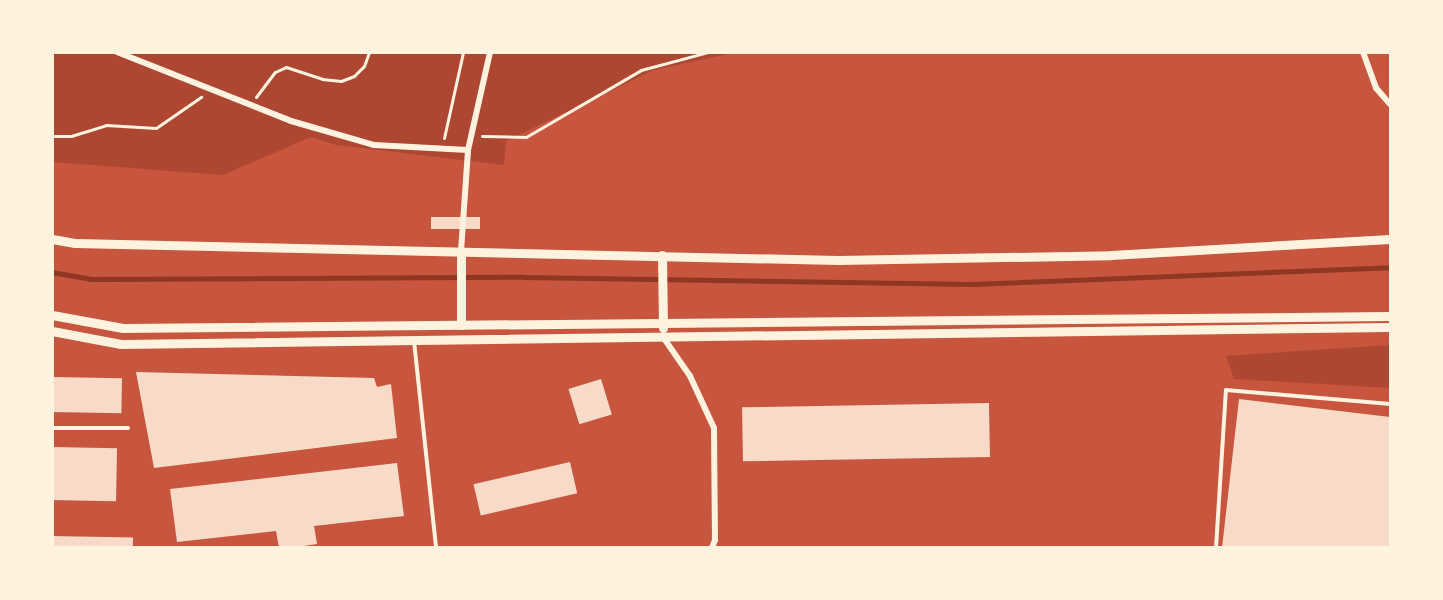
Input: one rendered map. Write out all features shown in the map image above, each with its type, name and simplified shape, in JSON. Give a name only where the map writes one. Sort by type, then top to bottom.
[{"type":"street","points":[[117,52],[291,121],[374,145],[468,150]]},
{"type":"street","points":[[461,325],[461,251],[468,150],[490,52]]},
{"type":"street","points":[[1363,52],[1376,88],[1390,104]]},
{"type":"street","points":[[52,239],[75,243],[838,260],[1111,255],[1390,239]]},
{"type":"street","points":[[662,255],[663,337],[690,375],[714,428],[715,540],[712,548]]},
{"type":"street","points":[[52,315],[123,328],[1390,316]]},
{"type":"street","points":[[52,331],[121,344],[1390,327]]},
{"type":"lane","points":[[414,340],[436,548]]},
{"type":"lane","points":[[1216,548],[1226,390],[1390,404]]},
{"type":"lane","points":[[52,428],[128,428]]},
{"type":"path","points":[[251,104],[275,72],[286,67],[322,79],[341,81],[354,76],[364,66],[369,52]]},
{"type":"path","points":[[441,149],[463,52]]},
{"type":"path","points":[[470,136],[526,137],[641,70],[708,52]]},
{"type":"path","points":[[52,136],[71,136],[106,126],[156,128],[197,101],[208,89]]},
{"type":"shaded area","points":[[53,53],[733,53],[654,70],[506,141],[504,165],[336,145],[311,137],[223,175],[53,162]]},
{"type":"shaded area","points":[[1390,345],[1390,388],[1234,379],[1226,356]]},
{"type":"building","points":[[431,217],[480,217],[480,229],[431,229]]},
{"type":"building","points":[[136,372],[374,378],[377,387],[391,384],[397,438],[154,468]]},
{"type":"building","points":[[52,377],[122,378],[121,413],[52,412]]},
{"type":"building","points":[[601,379],[612,414],[579,424],[568,389]]},
{"type":"building","points":[[1239,399],[1390,417],[1390,548],[1222,548]]},
{"type":"building","points":[[989,403],[990,457],[743,461],[742,407]]},
{"type":"building","points":[[52,447],[117,448],[116,501],[52,500]]},
{"type":"building","points":[[570,462],[577,493],[481,515],[474,484]]},
{"type":"building","points":[[397,463],[404,516],[314,526],[317,544],[291,548],[279,548],[276,531],[177,542],[170,489]]},
{"type":"building","points":[[52,536],[133,537],[133,548],[52,548]]},
{"type":"waterway","points":[[52,272],[91,279],[524,277],[972,284],[1390,267]]}]
